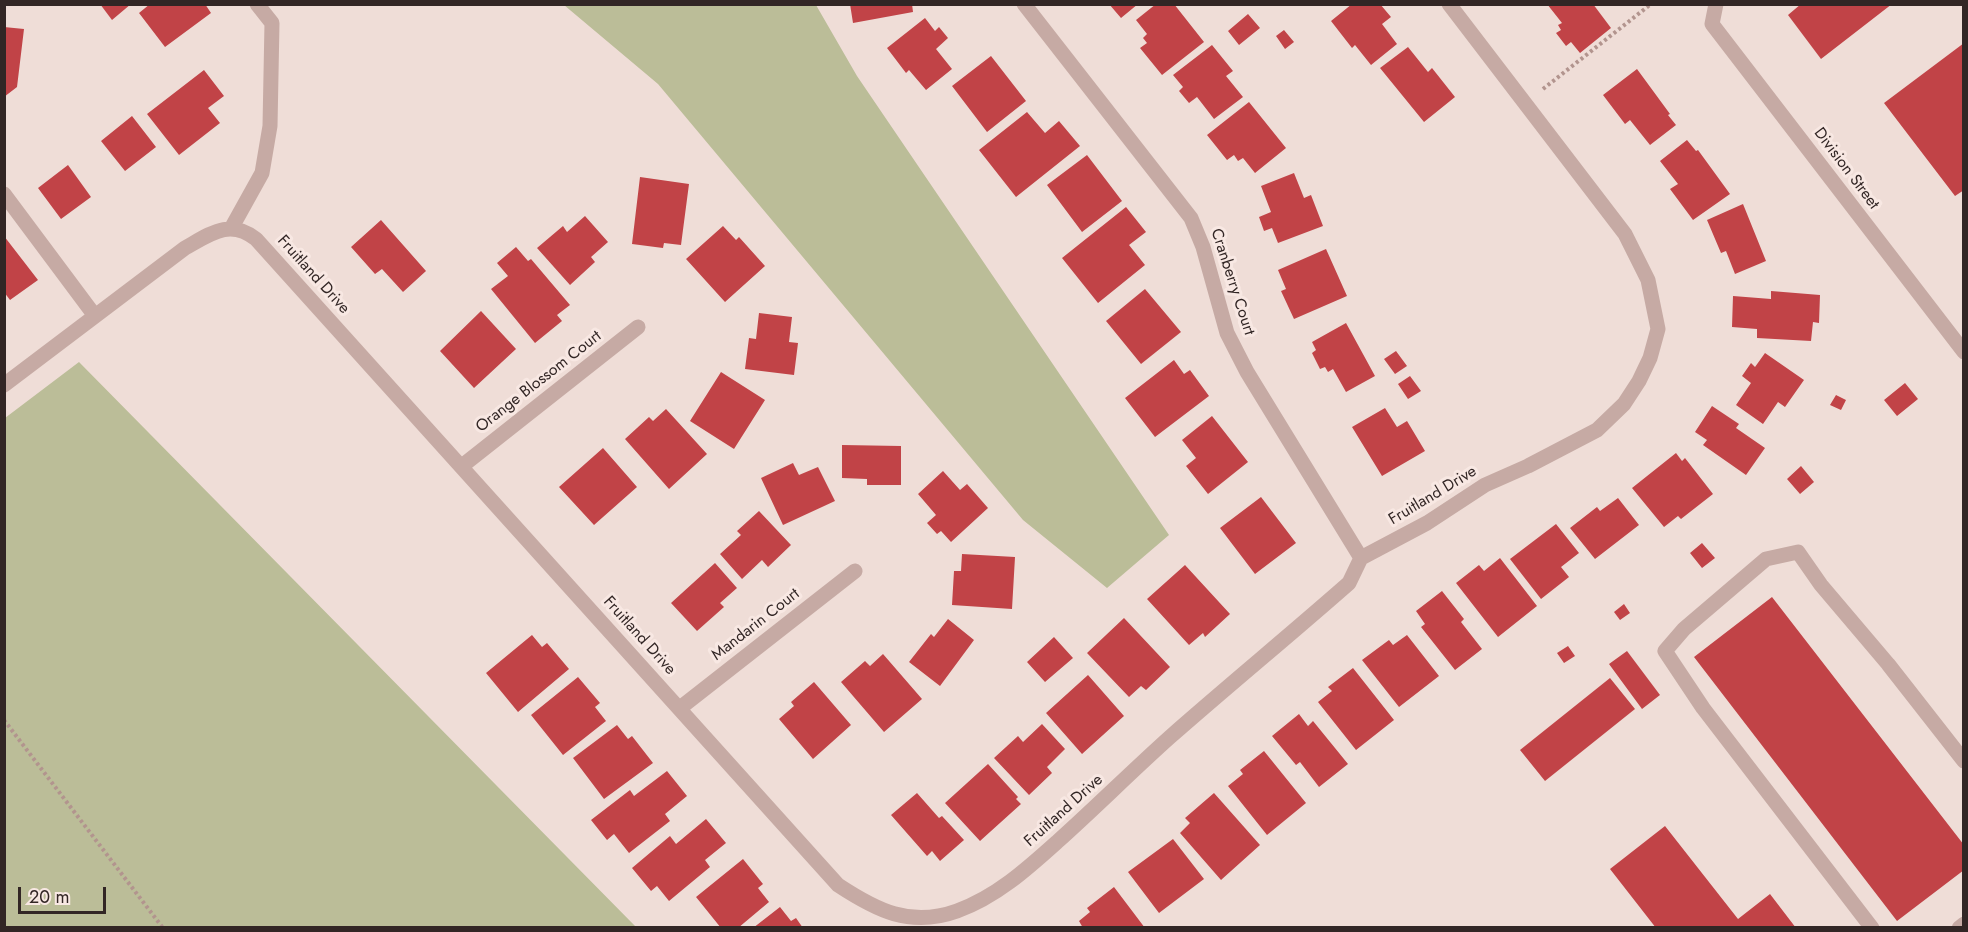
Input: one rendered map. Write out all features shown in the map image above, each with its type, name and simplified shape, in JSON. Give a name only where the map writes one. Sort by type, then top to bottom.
[{"type":"street","points":[[4,385],[185,248],[217,231],[232,227],[261,173],[270,126],[272,23],[257,4]]},
{"type":"street","name":"Cranberry Court","points":[[1024,4],[1191,218],[1203,246],[1227,333],[1247,372],[1361,558]]},
{"type":"street","name":"Fruitland Drive","points":[[232,227],[248,232],[256,239],[838,885],[866,903],[894,915],[925,918],[956,912],[1014,880],[1091,812],[1169,738],[1349,584],[1361,558],[1427,523],[1485,485],[1528,466],[1597,430],[1624,404],[1639,381],[1650,358],[1658,329],[1648,280],[1625,234],[1449,4]]},
{"type":"street","name":"Division Street","points":[[1716,4],[1712,24],[1964,352]]},
{"type":"street","points":[[4,194],[95,316]]},
{"type":"street","name":"Orange Blossom Court","points":[[462,466],[638,327]]},
{"type":"street","points":[[1872,927],[1703,708],[1665,651],[1684,629],[1766,559],[1798,552],[1821,585],[1964,761]]},
{"type":"street","name":"Mandarin Court","points":[[680,708],[855,571]]},
{"type":"street","points":[[1959,927],[1964,924]]},
{"type":"path","points":[[1525,103],[1651,4]]},
{"type":"path","points":[[4,720],[163,927]]},
{"type":"green space","points":[[564,5],[816,5],[857,76],[1169,535],[1107,588],[1023,520],[658,84]]},
{"type":"green space","points":[[79,362],[636,927],[5,927],[5,418]]},
{"type":"building","points":[[100,4],[131,4],[112,20]]},
{"type":"building","points":[[150,4],[205,4],[211,13],[165,47],[139,13]]},
{"type":"building","points":[[850,4],[912,4],[913,12],[853,23]]},
{"type":"building","points":[[1109,4],[1138,4],[1121,18]]},
{"type":"building","points":[[1156,4],[1174,4],[1204,42],[1162,75],[1140,48],[1147,43],[1143,38],[1147,34],[1136,20]]},
{"type":"building","points":[[1352,4],[1380,4],[1391,17],[1382,24],[1397,44],[1371,65],[1355,45],[1352,48],[1331,21]]},
{"type":"building","points":[[1547,4],[1593,4],[1611,28],[1580,53],[1571,42],[1566,46],[1556,33],[1561,30],[1558,25],[1562,23]]},
{"type":"building","points":[[1801,4],[1892,4],[1821,59],[1788,15]]},
{"type":"building","points":[[1248,14],[1260,28],[1239,45],[1228,31]]},
{"type":"building","points":[[925,18],[935,31],[939,27],[948,38],[936,49],[952,69],[926,90],[909,70],[906,73],[887,48]]},
{"type":"building","points":[[4,27],[24,29],[17,87],[4,97]]},
{"type":"building","points":[[1284,30],[1294,42],[1285,49],[1276,36]]},
{"type":"building","points":[[1964,43],[1964,190],[1955,196],[1884,103]]},
{"type":"building","points":[[1212,45],[1233,71],[1226,76],[1243,97],[1214,119],[1197,97],[1189,103],[1179,91],[1183,87],[1173,75]]},
{"type":"building","points":[[1408,47],[1428,72],[1432,68],[1455,97],[1424,122],[1380,68]]},
{"type":"building","points":[[991,56],[1026,101],[987,132],[952,86]]},
{"type":"building","points":[[1637,69],[1676,125],[1650,145],[1630,120],[1625,124],[1603,95]]},
{"type":"building","points":[[204,70],[224,96],[208,108],[220,123],[179,155],[147,114]]},
{"type":"building","points":[[1249,102],[1286,148],[1255,173],[1243,158],[1238,161],[1234,155],[1227,160],[1207,135]]},
{"type":"building","points":[[1027,112],[1045,133],[1059,121],[1080,146],[1016,197],[979,150]]},
{"type":"building","points":[[132,116],[156,147],[125,171],[101,141]]},
{"type":"building","points":[[1687,140],[1696,151],[1698,150],[1730,194],[1693,220],[1670,189],[1678,184],[1660,161]]},
{"type":"building","points":[[1087,155],[1122,201],[1082,232],[1047,185]]},
{"type":"building","points":[[68,165],[91,197],[61,219],[38,188]]},
{"type":"building","points":[[1294,173],[1304,198],[1311,195],[1323,226],[1278,243],[1272,228],[1264,231],[1259,217],[1271,212],[1261,186]]},
{"type":"building","points":[[640,177],[689,184],[681,245],[664,243],[663,248],[632,244]]},
{"type":"building","points":[[1743,204],[1766,261],[1735,274],[1726,251],[1721,253],[1707,220]]},
{"type":"building","points":[[1126,207],[1146,232],[1129,245],[1145,265],[1098,303],[1062,258]]},
{"type":"building","points":[[585,216],[608,242],[591,257],[595,262],[570,285],[537,248],[563,226],[567,232]]},
{"type":"building","points":[[381,220],[426,271],[403,292],[382,269],[375,274],[351,247]]},
{"type":"building","points":[[723,226],[736,240],[739,237],[765,266],[725,302],[686,259]]},
{"type":"building","points":[[4,236],[38,280],[10,300],[4,292]]},
{"type":"building","points":[[516,247],[528,261],[531,259],[570,305],[557,315],[562,321],[535,343],[491,289],[508,276],[497,263]]},
{"type":"building","points":[[1326,249],[1347,296],[1294,319],[1281,291],[1286,289],[1278,270]]},
{"type":"building","points":[[1145,289],[1181,332],[1141,364],[1106,321]]},
{"type":"building","points":[[1771,291],[1820,295],[1819,323],[1813,322],[1811,341],[1757,338],[1757,329],[1732,327],[1733,296],[1771,299]]},
{"type":"building","points":[[481,311],[516,349],[474,388],[440,351]]},
{"type":"building","points":[[759,313],[792,317],[789,342],[798,343],[794,375],[745,369],[749,338],[756,339]]},
{"type":"building","points":[[1346,323],[1375,376],[1346,392],[1333,369],[1328,372],[1325,367],[1320,369],[1312,353],[1316,350],[1312,342]]},
{"type":"building","points":[[1396,351],[1407,366],[1395,374],[1384,359]]},
{"type":"building","points":[[1765,353],[1804,380],[1785,407],[1778,402],[1763,424],[1736,405],[1751,383],[1742,376],[1751,363],[1755,367]]},
{"type":"building","points":[[1174,360],[1184,374],[1190,370],[1209,396],[1155,437],[1125,398]]},
{"type":"building","points":[[721,372],[765,400],[734,449],[690,421]]},
{"type":"building","points":[[1410,376],[1421,391],[1408,399],[1398,384]]},
{"type":"building","points":[[1905,383],[1918,399],[1897,416],[1884,400]]},
{"type":"building","points":[[1836,395],[1846,400],[1841,410],[1830,405]]},
{"type":"building","points":[[1712,406],[1739,424],[1736,428],[1765,448],[1746,475],[1703,445],[1707,440],[1695,432]]},
{"type":"building","points":[[1385,408],[1397,427],[1407,421],[1425,451],[1382,476],[1352,427]]},
{"type":"building","points":[[666,409],[707,454],[669,489],[625,439],[649,417],[653,421]]},
{"type":"building","points":[[1212,416],[1248,462],[1208,494],[1186,466],[1196,458],[1182,440]]},
{"type":"building","points":[[842,445],[901,446],[901,485],[867,485],[867,479],[842,478]]},
{"type":"building","points":[[603,448],[637,487],[594,525],[559,487]]},
{"type":"building","points":[[1676,453],[1682,461],[1685,458],[1713,494],[1681,519],[1678,516],[1664,527],[1632,488]]},
{"type":"building","points":[[793,463],[799,475],[818,467],[835,501],[783,525],[761,478]]},
{"type":"building","points":[[1801,466],[1814,482],[1800,494],[1787,479]]},
{"type":"building","points":[[943,471],[960,490],[967,484],[988,508],[951,542],[941,531],[937,534],[927,523],[936,515],[918,494]]},
{"type":"building","points":[[1261,497],[1296,543],[1255,574],[1220,528]]},
{"type":"building","points":[[1618,498],[1639,525],[1595,559],[1570,528],[1597,507],[1600,511]]},
{"type":"building","points":[[759,511],[791,545],[768,567],[762,560],[742,579],[720,554],[741,535],[737,531]]},
{"type":"building","points":[[1556,524],[1579,553],[1561,567],[1569,577],[1541,599],[1510,559]]},
{"type":"building","points":[[1702,543],[1715,558],[1702,568],[1690,553]]},
{"type":"building","points":[[962,554],[1015,557],[1012,609],[952,605],[954,571],[961,571]]},
{"type":"building","points":[[1500,558],[1537,606],[1498,637],[1456,583],[1479,565],[1484,571]]},
{"type":"building","points":[[715,563],[737,588],[720,603],[724,607],[697,631],[671,603]]},
{"type":"building","points":[[1185,565],[1230,614],[1205,637],[1203,633],[1189,645],[1147,599]]},
{"type":"building","points":[[1442,591],[1464,619],[1461,622],[1482,649],[1455,670],[1421,627],[1425,624],[1416,611]]},
{"type":"building","points":[[1772,597],[1964,845],[1964,870],[1897,921],[1694,657]]},
{"type":"building","points":[[1624,604],[1630,613],[1620,620],[1614,612]]},
{"type":"building","points":[[1124,618],[1170,667],[1146,690],[1141,686],[1129,697],[1087,653]]},
{"type":"building","points":[[948,619],[974,640],[940,686],[909,662],[931,634],[934,637]]},
{"type":"building","points":[[532,635],[542,647],[547,643],[569,669],[518,712],[486,673]]},
{"type":"building","points":[[1407,635],[1439,676],[1399,707],[1362,660],[1389,640],[1393,645]]},
{"type":"building","points":[[1054,637],[1073,658],[1045,682],[1027,662]]},
{"type":"building","points":[[1568,646],[1575,656],[1564,663],[1557,653]]},
{"type":"building","points":[[1627,651],[1660,695],[1642,709],[1609,664]]},
{"type":"building","points":[[883,654],[922,699],[884,732],[841,682],[865,661],[870,666]]},
{"type":"building","points":[[1353,668],[1394,720],[1356,750],[1318,702],[1332,691],[1328,687]]},
{"type":"building","points":[[1088,675],[1124,716],[1082,754],[1046,713]]},
{"type":"building","points":[[578,677],[600,703],[595,707],[606,721],[563,755],[531,715]]},
{"type":"building","points":[[1610,678],[1635,709],[1545,781],[1520,750]]},
{"type":"building","points":[[814,682],[851,725],[813,759],[779,719],[794,706],[791,702]]},
{"type":"building","points":[[1299,714],[1308,726],[1313,721],[1348,764],[1319,787],[1300,762],[1296,765],[1272,736]]},
{"type":"building","points":[[1042,724],[1065,749],[1047,767],[1052,773],[1029,795],[994,758],[1018,736],[1023,742]]},
{"type":"building","points":[[617,725],[628,739],[632,736],[653,763],[604,799],[573,758]]},
{"type":"building","points":[[1264,751],[1306,803],[1267,835],[1228,786],[1243,774],[1240,770]]},
{"type":"building","points":[[988,764],[1018,797],[1016,799],[1021,804],[980,841],[945,803]]},
{"type":"building","points":[[667,771],[687,796],[665,814],[670,821],[629,853],[614,834],[607,840],[591,820],[630,790],[634,796]]},
{"type":"building","points":[[917,793],[939,818],[942,816],[964,840],[940,861],[932,851],[927,856],[891,815]]},
{"type":"building","points":[[1214,793],[1260,845],[1221,880],[1180,833],[1190,823],[1185,818]]},
{"type":"building","points":[[706,819],[726,843],[705,860],[710,867],[669,901],[657,886],[651,891],[632,868],[670,836],[676,844]]},
{"type":"building","points":[[1665,826],[1738,919],[1770,894],[1796,928],[1656,928],[1610,869]]},
{"type":"building","points":[[1173,839],[1204,879],[1159,913],[1128,872]]},
{"type":"building","points":[[743,859],[763,884],[758,888],[769,902],[738,928],[721,928],[696,897]]},
{"type":"building","points":[[1114,887],[1145,928],[1083,928],[1079,921],[1090,912],[1087,908]]},
{"type":"building","points":[[780,907],[791,921],[796,918],[803,928],[753,928]]}]
